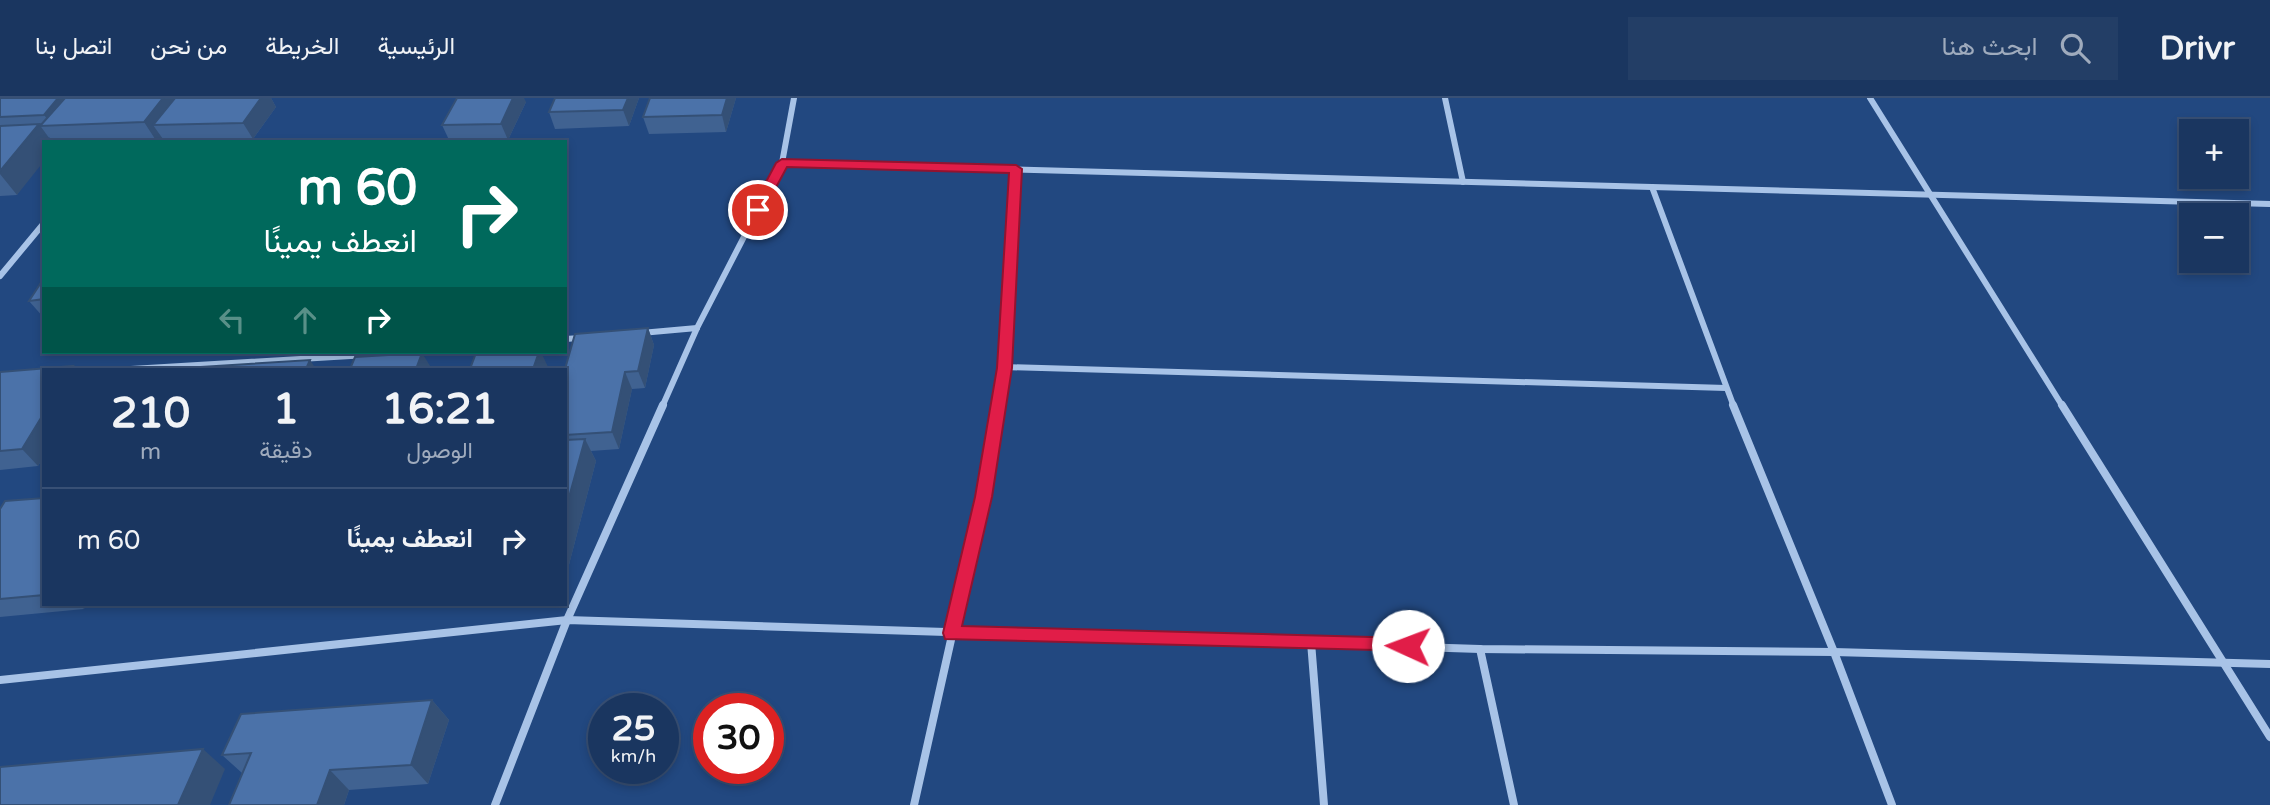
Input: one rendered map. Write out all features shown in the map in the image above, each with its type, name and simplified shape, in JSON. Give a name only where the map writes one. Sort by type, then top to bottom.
[{"type":"street","points":[[495,805],[567,620],[696,328],[782,163],[794,98]]},
{"type":"street","points":[[1445,98],[1462,181]]},
{"type":"street","points":[[1870,98],[2270,737]]},
{"type":"street","points":[[782,163],[2270,204]]},
{"type":"street","points":[[914,805],[983,497],[1005,368],[1016,169]]},
{"type":"street","points":[[1652,187],[1726,388],[1835,652],[1892,805]]},
{"type":"street","points":[[0,276],[42,225]]},
{"type":"street","points":[[631,334],[696,328]]},
{"type":"street","points":[[567,339],[592,337]]},
{"type":"street","points":[[148,368],[384,354]]},
{"type":"street","points":[[1005,368],[1726,388]]},
{"type":"street","points":[[0,680],[567,620],[1480,649],[1835,652],[2270,664]]},
{"type":"street","points":[[1311,642],[1324,805]]},
{"type":"street","points":[[1480,649],[1514,805]]},
{"type":"building","points":[[0,98],[58,98],[44,115],[0,117]]},
{"type":"building","points":[[65,98],[163,98],[144,122],[40,126]]},
{"type":"building","points":[[175,98],[261,98],[243,123],[153,125]]},
{"type":"building","points":[[457,98],[513,98],[501,124],[442,125]]},
{"type":"building","points":[[555,98],[628,98],[623,110],[549,112]]},
{"type":"building","points":[[650,98],[727,98],[722,115],[643,117]]},
{"type":"building","points":[[39,124],[0,171],[0,126]]},
{"type":"building","points":[[42,281],[42,299],[29,301]]},
{"type":"building","points":[[648,328],[638,371],[625,372],[612,432],[567,435],[565,368],[575,334]]},
{"type":"building","points":[[422,354],[416,368],[350,368],[355,357]]},
{"type":"building","points":[[476,354],[538,354],[533,368],[470,368]]},
{"type":"building","points":[[310,360],[306,368],[201,367]]},
{"type":"building","points":[[42,369],[42,416],[22,449],[0,451],[0,372]]},
{"type":"building","points":[[585,439],[567,505],[567,440]]},
{"type":"building","points":[[42,498],[42,595],[0,599],[0,509],[5,501]]},
{"type":"building","points":[[432,700],[411,765],[330,770],[317,805],[229,805],[251,753],[222,755],[241,714]]},
{"type":"building","points":[[203,749],[178,805],[0,805],[0,767]]},
{"type":"route","points":[[758,210],[782,163],[1016,169],[1005,368],[983,497],[952,633],[1408,646]]}]
